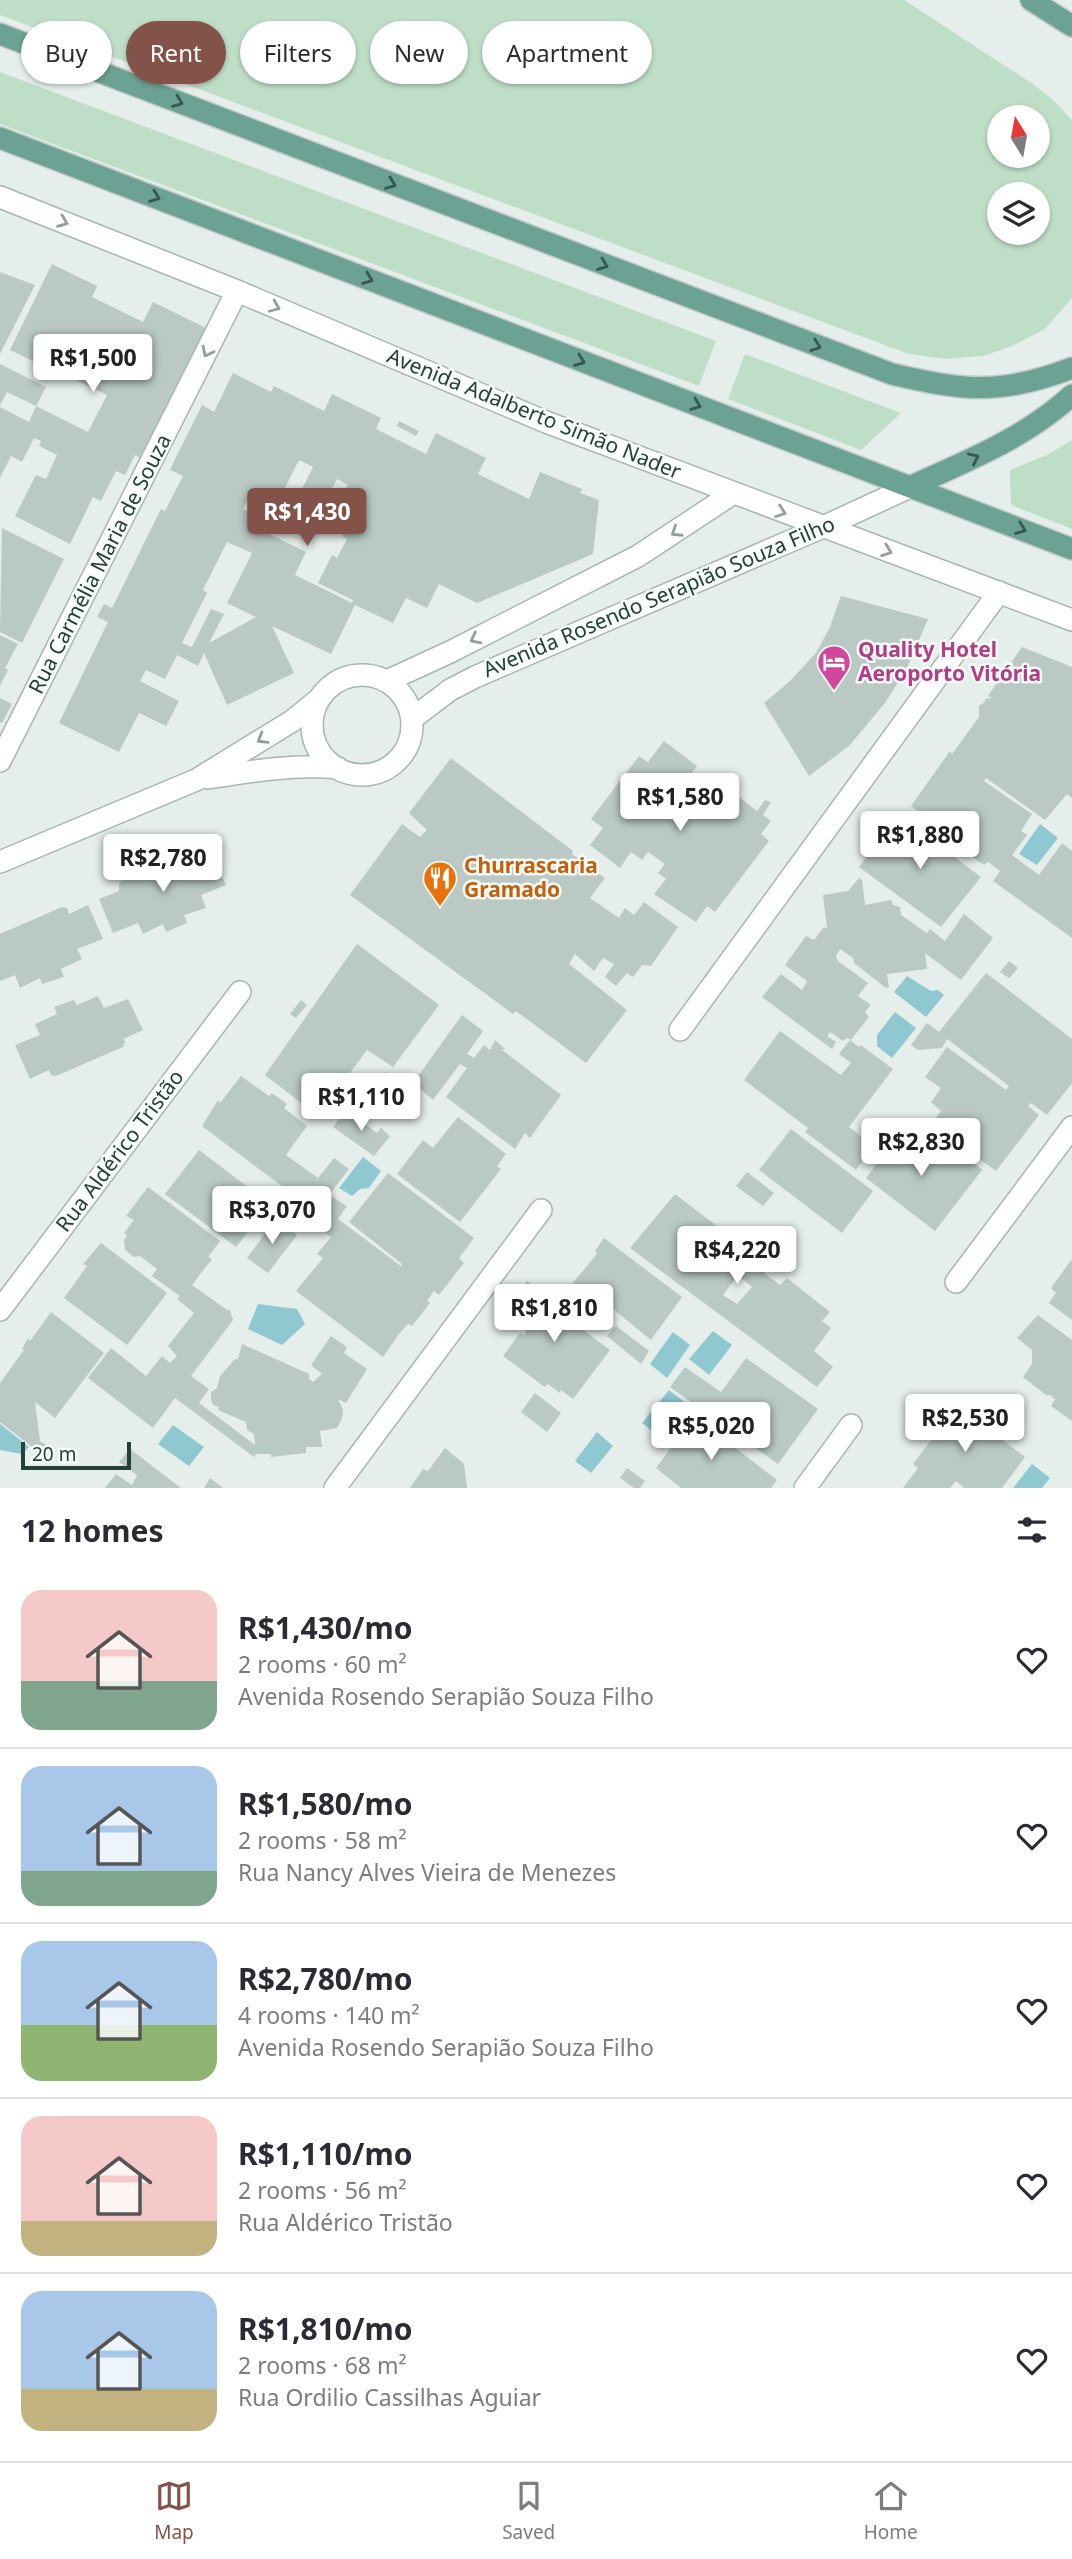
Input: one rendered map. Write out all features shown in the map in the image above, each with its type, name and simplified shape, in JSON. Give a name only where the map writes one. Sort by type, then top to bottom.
[{"type":"main road","points":[[1031,0],[1072,26]]},
{"type":"main road","points":[[0,34],[892,374],[938,385],[983,389],[1016,386],[1072,368]]},
{"type":"main road","points":[[0,138],[1072,549]]},
{"type":"main road","points":[[912,486],[1001,445],[1047,417],[1072,395]]},
{"type":"street","name":"Avenida Adalberto Simão Nader","points":[[0,197],[237,291],[546,422],[1072,620]]},
{"type":"street","name":"Rua Carmélia Maria de Souza","points":[[0,761],[237,291]]},
{"type":"street","name":"Avenida Rosendo Serapião Souza Filho","points":[[413,718],[450,690],[475,677],[912,486]]},
{"type":"street","name":"Avenida Rosendo Serapião Souza Filho","points":[[387,681],[450,652],[638,556],[732,494]]},
{"type":"street","points":[[680,1030],[999,592]]},
{"type":"street","points":[[0,862],[196,780],[292,721],[341,679],[372,675],[400,690],[413,718],[407,749],[397,761],[384,770],[353,774],[338,768],[326,759],[316,746],[313,723],[318,700]]},
{"type":"street","points":[[196,780],[265,768],[338,768]]},
{"type":"street","name":"Rua Aldérico Tristão","points":[[0,1310],[240,992]]},
{"type":"street","points":[[956,1282],[1072,1126]]},
{"type":"street","points":[[335,1488],[541,1210]]},
{"type":"street","points":[[805,1488],[851,1425]]},
{"type":"green space","points":[[0,0],[904,0],[1033,84],[1072,120],[1072,298],[1045,329],[1012,346],[983,356],[945,359],[909,354],[185,84],[226,84],[226,21],[126,21],[126,62],[112,57],[112,21],[21,23],[0,15]]},
{"type":"green space","points":[[0,72],[21,80],[21,84],[32,84],[716,341],[699,386],[0,124]]},
{"type":"green space","points":[[745,354],[901,413],[861,450],[728,399]]},
{"type":"green space","points":[[1072,440],[1072,529],[1011,505],[1010,470],[1047,455]]},
{"type":"water","points":[[1040,824],[1058,838],[1037,865],[1019,854]]},
{"type":"water","points":[[907,976],[931,991],[938,990],[944,995],[926,1017],[894,992]]},
{"type":"water","points":[[895,1012],[916,1028],[892,1058],[877,1046],[877,1035]]},
{"type":"water","points":[[385,1072],[400,1086],[376,1116],[361,1105]]},
{"type":"water","points":[[363,1157],[381,1171],[369,1188],[360,1189],[352,1196],[339,1188]]},
{"type":"water","points":[[258,1304],[297,1309],[305,1324],[282,1345],[248,1329]]},
{"type":"water","points":[[713,1331],[732,1345],[709,1375],[689,1359]]},
{"type":"water","points":[[673,1332],[690,1345],[667,1378],[650,1364]]},
{"type":"water","points":[[669,1390],[687,1404],[660,1437],[642,1423]]},
{"type":"water","points":[[0,1424],[29,1447],[22,1454],[0,1450]]},
{"type":"water","points":[[173,1425],[204,1447],[189,1466],[158,1444]]},
{"type":"water","points":[[597,1432],[613,1446],[591,1473],[575,1461]]},
{"type":"water","points":[[1032,1464],[1050,1478],[1042,1488],[1013,1488]]},
{"type":"building","points":[[52,264],[97,286],[92,297],[143,322],[153,302],[206,328],[141,458],[135,455],[125,475],[116,471],[101,501],[93,497],[70,544],[15,516],[36,475],[46,479],[57,455],[39,446],[41,441],[34,438],[22,462],[11,456],[0,478],[0,407],[29,422],[36,406],[88,432],[107,395],[55,370],[51,378],[38,372],[41,365],[10,350]]},
{"type":"building","points":[[0,272],[35,285],[0,354]]},
{"type":"building","points":[[0,364],[46,387],[36,406],[7,392],[0,405]]},
{"type":"building","points":[[233,373],[271,392],[274,386],[324,411],[332,394],[381,418],[376,429],[426,454],[436,433],[486,458],[478,474],[529,499],[540,472],[582,489],[580,493],[599,500],[593,554],[477,603],[439,584],[427,608],[406,598],[393,623],[355,605],[331,654],[272,626],[294,673],[227,705],[204,653],[198,666],[177,655],[165,679],[146,670],[140,681],[179,701],[166,726],[139,713],[119,752],[59,723],[108,622],[97,617],[104,604],[112,608],[161,509],[165,511],[183,476],[170,470],[177,455],[202,405],[214,412]],"holes":[[[299,460],[313,467],[291,511],[326,529],[340,501],[328,496],[337,479],[348,485],[346,488],[362,496],[342,536],[347,539],[337,558],[332,555],[318,583],[353,600],[352,603],[295,575],[306,552],[263,531]],[[252,492],[266,499],[258,517],[243,509]],[[227,542],[252,553],[227,603],[256,617],[209,643],[224,614],[211,609],[192,647],[182,643],[207,593],[203,590]]]},
{"type":"building","points":[[399,421],[419,431],[416,436],[397,426]]},
{"type":"building","points":[[2,528],[64,559],[22,643],[0,632]]},
{"type":"building","name":"Quality Hotel Aeroporto Vitória","points":[[841,596],[928,619],[907,668],[885,703],[849,746],[809,776],[764,703],[790,681],[816,653],[830,627]]},
{"type":"building","points":[[0,635],[18,644],[5,668],[8,670],[0,686]]},
{"type":"building","points":[[1022,647],[1072,667],[1072,798],[1067,794],[1045,820],[986,778],[984,781],[1032,814],[1021,831],[1027,835],[1012,855],[1039,875],[1062,843],[1072,851],[1072,938],[993,881],[1000,871],[988,862],[984,865],[969,855],[971,854],[911,806],[950,751],[952,754],[979,717],[979,706],[985,699],[992,698],[988,696]]},
{"type":"building","points":[[0,698],[12,704],[2,723],[0,722]]},
{"type":"building","points":[[664,741],[697,766],[686,781],[698,789],[687,804],[704,817],[712,806],[720,812],[735,794],[757,811],[765,800],[771,802],[763,815],[771,821],[761,834],[769,841],[715,912],[707,906],[696,922],[654,894],[666,879],[658,873],[665,864],[648,852],[642,860],[631,852],[620,868],[590,845],[603,828],[591,819],[639,756],[648,762]]},
{"type":"building","points":[[451,758],[605,878],[590,898],[619,918],[625,908],[634,915],[644,902],[678,927],[651,966],[642,965],[633,977],[627,973],[616,986],[605,977],[614,964],[603,958],[594,971],[575,954],[569,964],[627,1010],[586,1063],[516,1011],[513,1014],[350,895],[402,824],[420,837],[427,830],[409,813]]},
{"type":"building","points":[[898,814],[981,877],[941,927],[859,867]]},
{"type":"building","points":[[211,851],[226,885],[201,895],[206,908],[184,915],[187,923],[166,932],[163,924],[143,934],[138,923],[113,933],[99,899],[119,891],[119,882],[185,853],[193,860]]},
{"type":"building","points":[[859,878],[862,880],[865,905],[891,900],[893,905],[900,907],[901,915],[927,933],[930,929],[945,941],[964,914],[993,938],[961,980],[925,953],[927,969],[887,974],[889,988],[854,963],[853,958],[840,949],[836,956],[838,961],[868,983],[858,996],[871,1005],[865,1012],[869,1017],[851,1040],[847,1038],[843,1041],[830,1032],[827,1036],[836,1042],[832,1049],[762,997],[781,974],[802,990],[807,981],[785,965],[806,936],[814,940],[824,927],[827,929],[823,895],[848,891]]},
{"type":"building","points":[[88,905],[103,939],[77,949],[82,959],[61,969],[64,977],[42,984],[40,978],[20,988],[15,975],[0,981],[0,934],[62,907],[67,908],[69,914]]},
{"type":"building","points":[[357,944],[439,1005],[393,1067],[367,1050],[318,1116],[265,1075]]},
{"type":"building","points":[[1009,961],[1018,968],[1009,978],[1000,972]]},
{"type":"building","points":[[986,973],[1072,1039],[1072,1083],[1047,1115],[1031,1103],[1028,1106],[1039,1115],[996,1171],[931,1124],[941,1111],[931,1102],[941,1088],[925,1077],[947,1047],[1006,1090],[1009,1086],[947,1039],[942,1048],[918,1050],[911,1045],[927,1023],[939,1032]]},
{"type":"building","points":[[98,996],[104,1008],[128,999],[143,1030],[123,1039],[123,1047],[56,1076],[51,1075],[49,1070],[30,1079],[15,1045],[40,1035],[35,1024],[57,1014],[54,1007],[74,1000],[77,1005]]},
{"type":"building","points":[[301,1000],[307,1005],[296,1018],[290,1014]]},
{"type":"building","points":[[462,1015],[483,1031],[467,1054],[474,1058],[484,1045],[490,1050],[495,1040],[505,1049],[502,1050],[561,1095],[530,1138],[525,1133],[515,1149],[446,1097],[467,1068],[460,1064],[433,1100],[413,1083]]},
{"type":"building","points":[[780,1031],[841,1075],[851,1063],[839,1054],[850,1040],[893,1069],[849,1127],[874,1146],[856,1170],[805,1132],[808,1128],[744,1080]]},
{"type":"building","points":[[241,1076],[269,1096],[272,1093],[287,1104],[284,1108],[307,1126],[286,1155],[318,1178],[334,1158],[349,1169],[329,1195],[347,1206],[338,1219],[401,1266],[402,1264],[349,1222],[388,1173],[474,1238],[459,1258],[464,1263],[439,1295],[434,1291],[427,1301],[430,1303],[412,1326],[408,1324],[399,1334],[383,1357],[296,1291],[323,1258],[317,1254],[331,1237],[288,1205],[295,1196],[202,1126],[218,1100],[220,1103]]},
{"type":"building","points":[[346,1110],[377,1133],[381,1128],[390,1136],[374,1156],[333,1127]]},
{"type":"building","points":[[458,1117],[506,1154],[497,1166],[501,1169],[460,1222],[397,1174],[423,1140],[433,1148]]},
{"type":"building","points":[[881,1122],[936,1164],[951,1146],[982,1170],[935,1231],[866,1178],[888,1149],[871,1136]]},
{"type":"building","points":[[791,1129],[873,1191],[842,1233],[759,1170]]},
{"type":"building","points":[[199,1150],[270,1204],[236,1247],[165,1194]]},
{"type":"building","points":[[747,1172],[774,1193],[763,1206],[736,1186]]},
{"type":"building","points":[[148,1187],[220,1241],[208,1257],[212,1259],[192,1285],[230,1310],[233,1320],[191,1376],[209,1389],[199,1403],[255,1445],[254,1434],[247,1430],[246,1422],[218,1410],[219,1407],[213,1405],[211,1400],[211,1392],[217,1388],[220,1376],[238,1359],[242,1344],[309,1374],[309,1379],[313,1382],[322,1374],[311,1365],[331,1336],[347,1347],[344,1353],[367,1369],[346,1403],[338,1399],[343,1410],[342,1419],[337,1428],[320,1431],[322,1447],[306,1447],[306,1453],[271,1457],[271,1454],[256,1454],[254,1457],[175,1398],[153,1428],[88,1378],[111,1348],[146,1376],[162,1356],[170,1363],[177,1356],[168,1346],[194,1313],[177,1299],[180,1296],[152,1276],[157,1269],[140,1256],[134,1257],[125,1250],[124,1241],[127,1235],[124,1233],[134,1220],[126,1216]]},
{"type":"building","points":[[675,1194],[731,1237],[734,1232],[757,1250],[769,1264],[764,1273],[780,1285],[787,1278],[830,1312],[822,1321],[831,1328],[814,1351],[833,1367],[817,1387],[630,1248]],"holes":[[[738,1275],[752,1287],[737,1304],[723,1295]]]},
{"type":"building","points":[[276,1219],[297,1235],[268,1273],[247,1258]]},
{"type":"building","points":[[604,1238],[682,1297],[651,1340],[608,1305],[595,1322],[561,1297],[597,1254],[595,1251]]},
{"type":"building","points":[[101,1243],[167,1293],[127,1345],[64,1298],[87,1266],[83,1264]]},
{"type":"building","points":[[1072,1259],[1072,1320],[1049,1303],[1056,1293],[1051,1288]]},
{"type":"building","points":[[527,1281],[578,1319],[574,1323],[610,1350],[573,1399],[548,1384],[545,1387],[503,1356],[520,1333],[524,1335],[530,1325],[521,1319],[525,1312],[511,1301]]},
{"type":"building","points":[[51,1312],[104,1353],[55,1418],[35,1402],[40,1441],[47,1445],[38,1455],[33,1450],[36,1450],[0,1422],[0,1383],[24,1350],[22,1349],[28,1338],[30,1341]]},
{"type":"building","points":[[1038,1315],[1072,1340],[1072,1421],[1051,1406],[1055,1399],[1023,1377],[1032,1364],[1032,1350],[1017,1338]]},
{"type":"building","points":[[616,1326],[649,1351],[641,1364],[607,1336]]},
{"type":"building","points":[[746,1358],[818,1409],[778,1464],[670,1387],[685,1367],[721,1392]]},
{"type":"building","points":[[535,1393],[561,1413],[547,1432],[521,1412]]},
{"type":"building","points":[[962,1396],[981,1412],[974,1418],[1025,1457],[1002,1488],[964,1488],[956,1481],[950,1488],[903,1488],[918,1468],[913,1464],[941,1427],[935,1423],[942,1413],[946,1418]]},
{"type":"building","points":[[694,1416],[777,1480],[771,1488],[681,1488],[656,1468]]},
{"type":"building","points":[[445,1448],[464,1464],[467,1488],[410,1488],[423,1469],[428,1471]]},
{"type":"building","points":[[130,1449],[181,1488],[105,1488],[116,1474],[132,1485],[137,1475],[119,1462]]},
{"type":"building","points":[[627,1468],[645,1481],[640,1488],[634,1488],[620,1478]]},
{"type":"building","points":[[210,1478],[223,1488],[204,1488]]},
{"type":"place","name":"Quality Hotel Aeroporto Vitória","points":[[834,692]]},
{"type":"place","name":"Churrascaria Gramado","points":[[440,908]]}]
